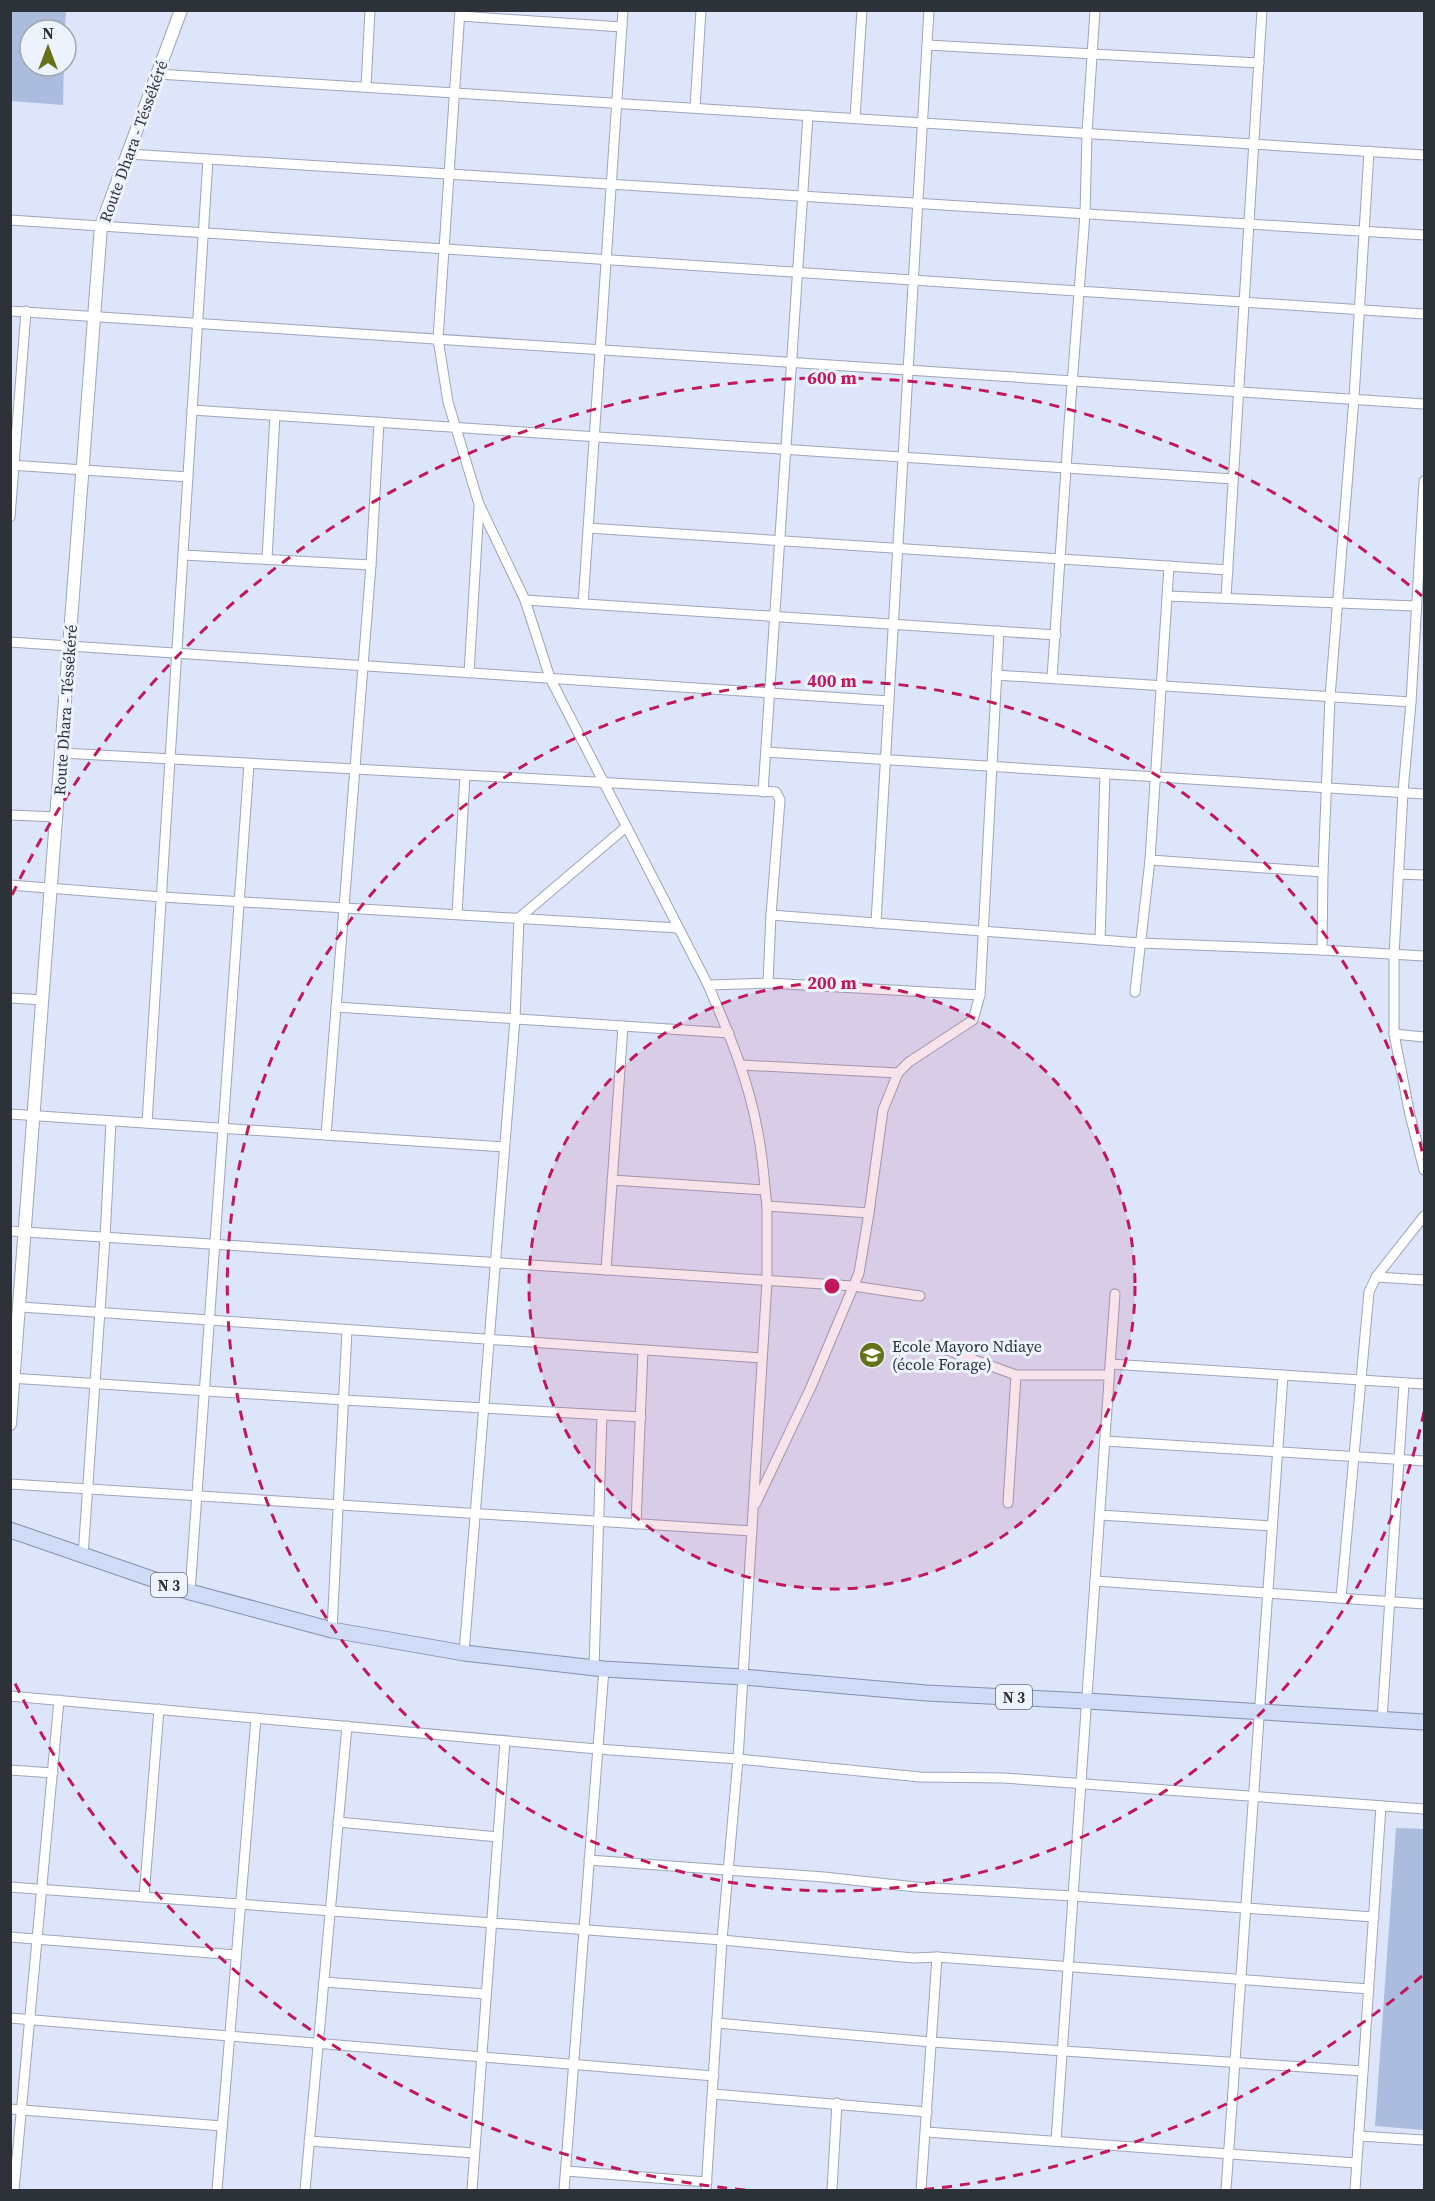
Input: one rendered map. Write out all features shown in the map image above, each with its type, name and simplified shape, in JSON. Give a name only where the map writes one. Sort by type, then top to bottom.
[{"type":"main road","name":"N 3","points":[[10,1530],[190,1592],[332,1630],[464,1653],[599,1668],[743,1677],[926,1693],[1425,1722]]},
{"type":"street","name":"Route Dhara - Téssékéré","points":[[10,1424],[21,1307],[101,226],[181,10]]},
{"type":"street","points":[[366,87],[370,10]]},
{"type":"street","points":[[553,22],[554,10]]},
{"type":"street","points":[[583,604],[623,10]]},
{"type":"street","points":[[695,108],[701,10]]},
{"type":"street","points":[[855,118],[862,10]]},
{"type":"street","points":[[876,923],[929,10]]},
{"type":"street","points":[[1052,678],[1085,214],[1087,133],[1095,10]]},
{"type":"street","points":[[1226,598],[1262,10]]},
{"type":"street","points":[[566,2171],[706,2186],[722,1940],[730,1870],[738,1759],[767,1281],[767,1206],[759,1134],[741,1065],[708,985],[550,678],[525,600],[479,504],[448,402],[438,339],[460,13],[622,27]]},
{"type":"street","points":[[927,45],[1259,63]]},
{"type":"street","points":[[158,74],[1425,155]]},
{"type":"street","points":[[763,792],[808,115]]},
{"type":"street","points":[[1323,950],[1323,872],[1330,697],[1354,398],[1369,151]]},
{"type":"street","points":[[128,154],[1425,235]]},
{"type":"street","points":[[147,1123],[208,159]]},
{"type":"street","points":[[10,220],[1425,314]]},
{"type":"street","points":[[10,310],[1425,404]]},
{"type":"street","points":[[10,517],[12,465],[26,312]]},
{"type":"street","points":[[192,410],[1233,479]]},
{"type":"street","points":[[267,559],[275,415]]},
{"type":"street","points":[[326,1135],[371,564],[379,422]]},
{"type":"street","points":[[12,465],[188,477]]},
{"type":"street","points":[[1425,481],[1422,556],[1415,606],[1394,955],[1394,1034],[1419,1131],[1425,1170]]},
{"type":"street","points":[[469,673],[479,504]]},
{"type":"street","points":[[588,528],[1228,570]]},
{"type":"street","points":[[183,555],[371,564]]},
{"type":"street","points":[[1136,992],[1150,860],[1169,566]]},
{"type":"street","points":[[1167,596],[1415,606]]},
{"type":"street","points":[[525,600],[1056,635]]},
{"type":"street","points":[[753,1509],[811,1388],[859,1273],[883,1110],[898,1073],[909,1062],[974,1020],[980,995],[999,631]]},
{"type":"street","points":[[10,642],[889,700]]},
{"type":"street","points":[[1414,644],[1425,645]]},
{"type":"street","points":[[996,675],[1411,702]]},
{"type":"street","points":[[766,752],[1425,794]]},
{"type":"street","points":[[62,753],[776,792],[780,800],[768,983]]},
{"type":"street","points":[[190,1592],[249,764]]},
{"type":"street","points":[[1100,940],[1105,774]]},
{"type":"street","points":[[457,914],[465,776]]},
{"type":"street","points":[[10,814],[57,817]]},
{"type":"street","points":[[464,1653],[515,1019],[519,918],[626,827]]},
{"type":"street","points":[[1150,860],[1323,872]]},
{"type":"street","points":[[1398,874],[1425,875]]},
{"type":"street","points":[[10,885],[162,897],[678,928]]},
{"type":"street","points":[[771,915],[1140,943],[1425,956]]},
{"type":"street","points":[[708,985],[768,983],[980,995]]},
{"type":"street","points":[[10,998],[43,1000]]},
{"type":"street","points":[[336,1007],[729,1033]]},
{"type":"street","points":[[606,1270],[623,1026]]},
{"type":"street","points":[[1394,1034],[1425,1036]]},
{"type":"street","points":[[741,1065],[898,1073]]},
{"type":"street","points":[[10,1114],[504,1147]]},
{"type":"street","points":[[83,1556],[96,1383],[111,1121]]},
{"type":"street","points":[[612,1180],[765,1190]]},
{"type":"street","points":[[767,1206],[869,1213]]},
{"type":"street","points":[[1341,1598],[1369,1292],[1376,1277],[1425,1216]]},
{"type":"street","points":[[10,1232],[853,1286],[920,1296]]},
{"type":"street","points":[[1376,1277],[1425,1280]]},
{"type":"street","points":[[1056,2141],[1115,1294]]},
{"type":"street","points":[[21,1307],[762,1359]]},
{"type":"street","points":[[332,1630],[348,1330]]},
{"type":"street","points":[[933,1345],[1016,1375],[1109,1375]]},
{"type":"street","points":[[636,1524],[643,1350]]},
{"type":"street","points":[[1110,1364],[1425,1384]]},
{"type":"street","points":[[1008,1503],[1016,1375]]},
{"type":"street","points":[[1226,2190],[1283,1375]]},
{"type":"street","points":[[13,1378],[641,1417]]},
{"type":"street","points":[[1382,1720],[1404,1383]]},
{"type":"street","points":[[564,2190],[597,1749],[599,1668],[597,1521],[602,1415]]},
{"type":"street","points":[[1105,1441],[1425,1461]]},
{"type":"street","points":[[10,1484],[752,1531]]},
{"type":"street","points":[[1100,1515],[1272,1526]]},
{"type":"street","points":[[1095,1581],[1425,1604]]},
{"type":"street","points":[[10,1696],[920,1777],[1004,1778],[1425,1809]]},
{"type":"street","points":[[14,2190],[59,1700]]},
{"type":"street","points":[[144,1897],[159,1709]]},
{"type":"street","points":[[217,2190],[256,1718]]},
{"type":"street","points":[[305,2190],[346,1726]]},
{"type":"street","points":[[472,2190],[505,1741]]},
{"type":"street","points":[[10,1770],[52,1773]]},
{"type":"street","points":[[1354,2190],[1381,1806]]},
{"type":"street","points":[[338,1822],[498,1837]]},
{"type":"street","points":[[589,1860],[916,1887],[1374,1917]]},
{"type":"street","points":[[10,1887],[722,1940],[913,1958],[937,1956],[1369,1989]]},
{"type":"street","points":[[10,1937],[237,1955]]},
{"type":"street","points":[[921,2190],[937,1956]]},
{"type":"street","points":[[324,1982],[486,1994]]},
{"type":"street","points":[[10,2018],[714,2076]]},
{"type":"street","points":[[717,2023],[931,2042],[1363,2071]]},
{"type":"street","points":[[713,2094],[927,2112]]},
{"type":"street","points":[[832,2190],[837,2103]]},
{"type":"street","points":[[10,2109],[222,2127]]},
{"type":"street","points":[[926,2132],[1356,2163]]},
{"type":"street","points":[[1358,2136],[1425,2140]]},
{"type":"street","points":[[309,2141],[474,2153]]},
{"type":"shaded area","points":[[10,11],[66,11],[66,18],[18,18],[18,78],[64,78],[63,105],[11,101]]},
{"type":"shaded area","points":[[1396,1828],[1424,1829],[1424,2130],[1375,2126]]},
{"type":"place","name":"Ecole Mayoro Ndiaye (école Forage)","points":[[872,1355]]}]
